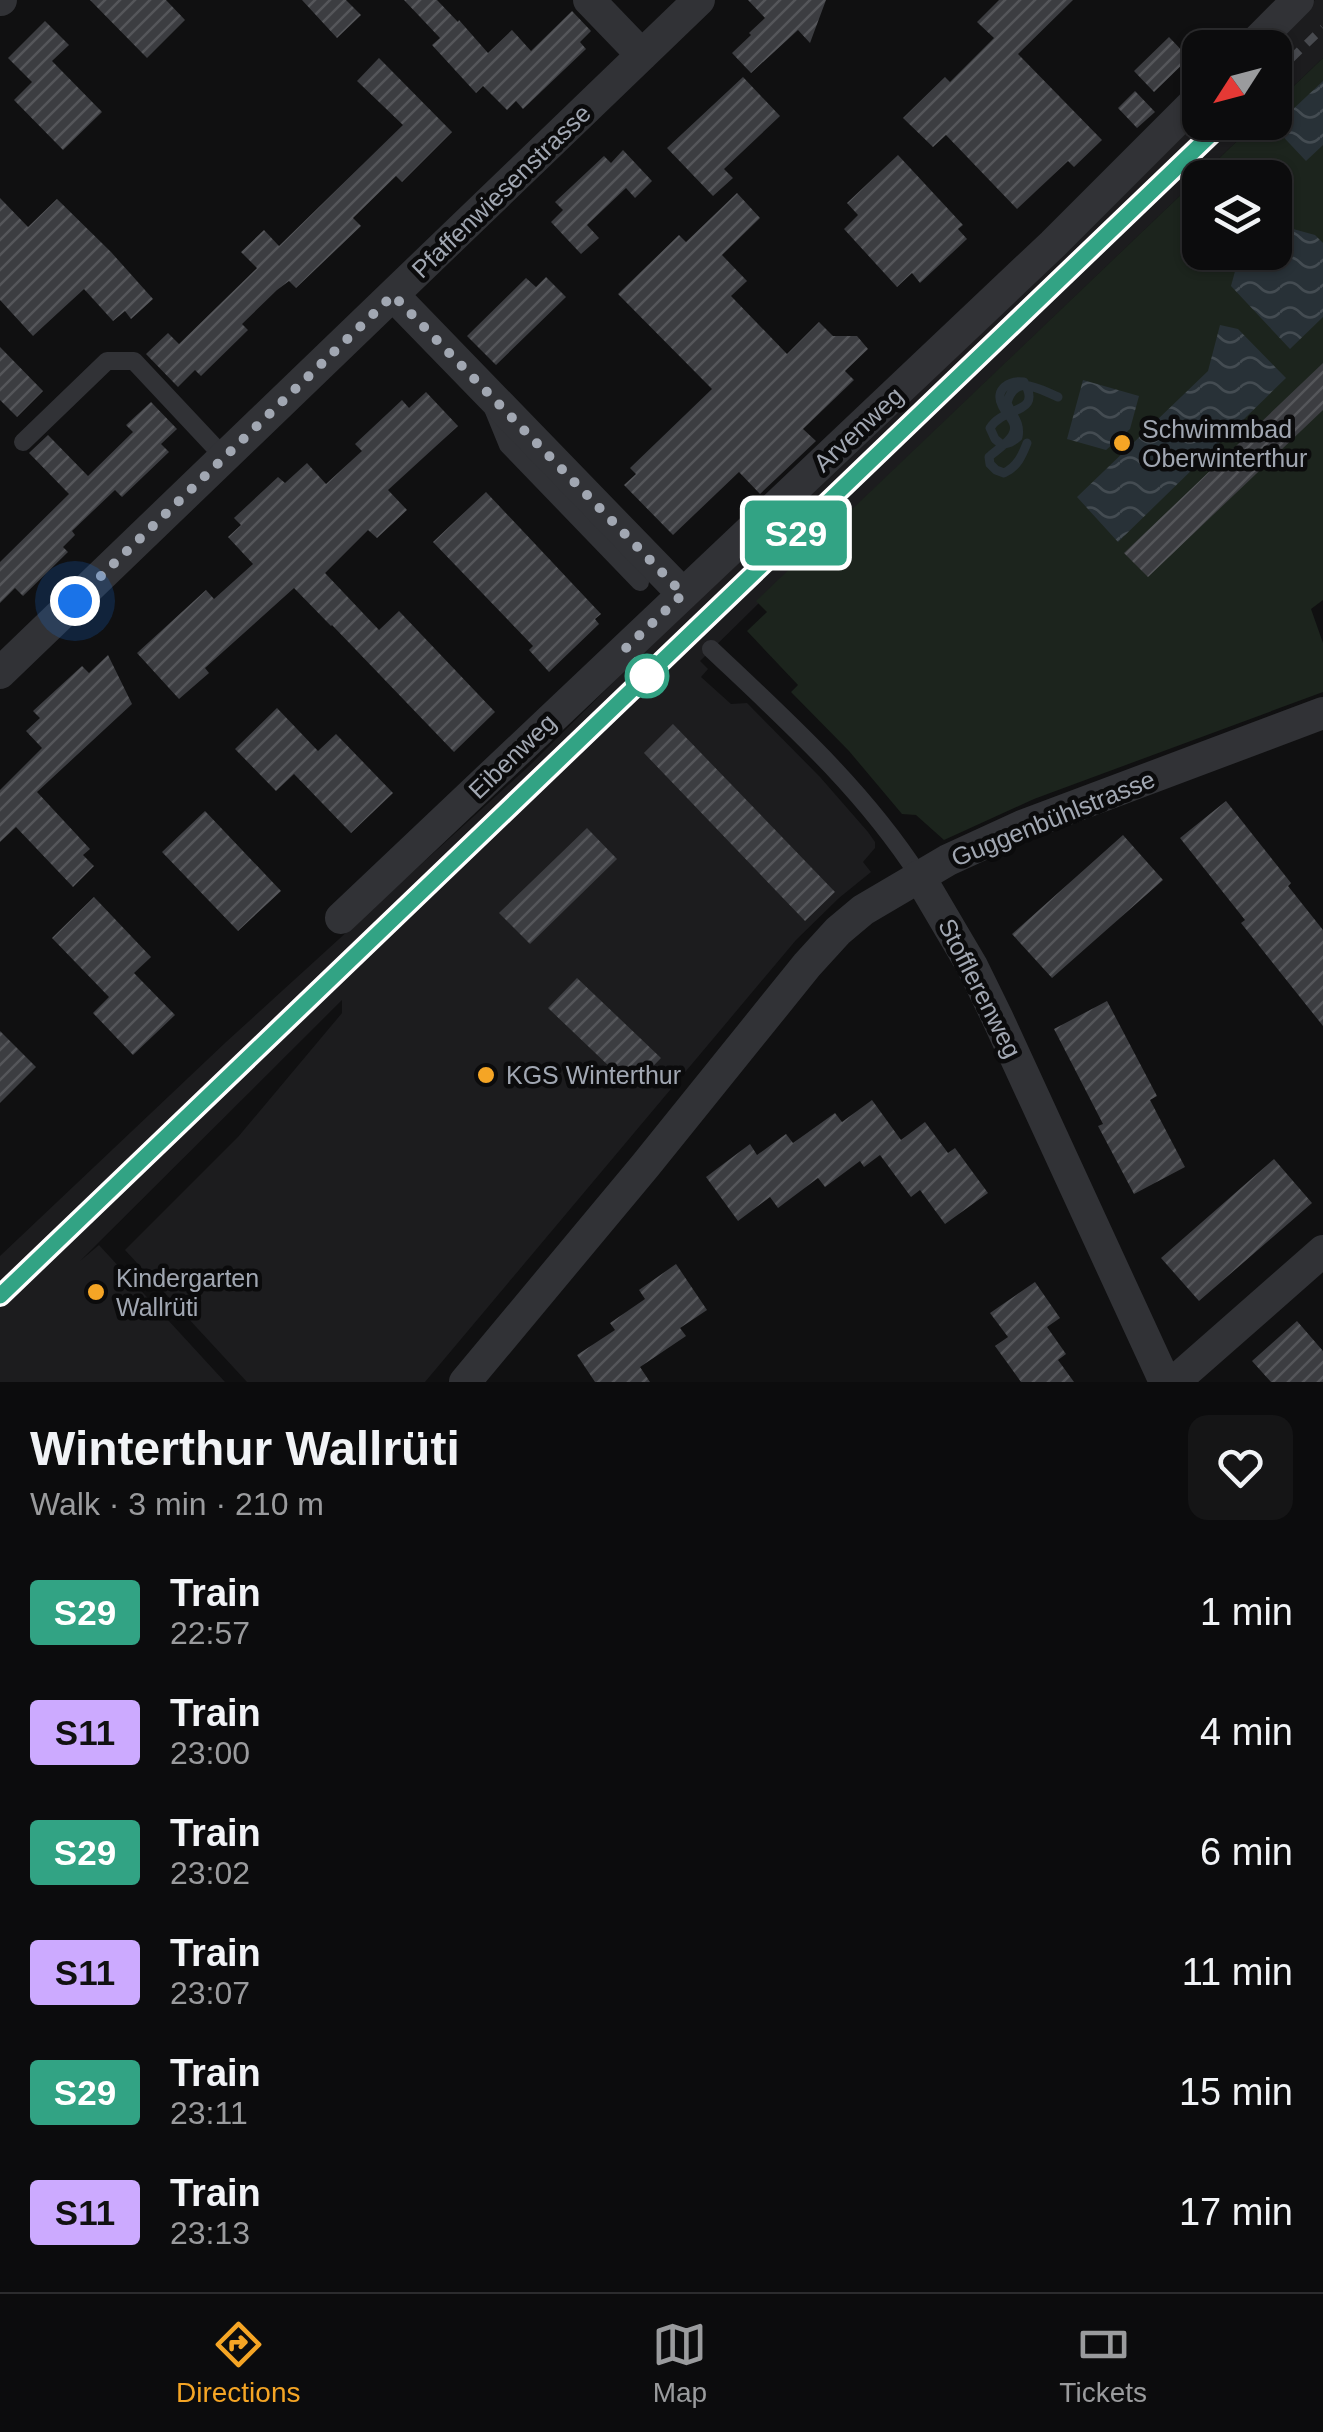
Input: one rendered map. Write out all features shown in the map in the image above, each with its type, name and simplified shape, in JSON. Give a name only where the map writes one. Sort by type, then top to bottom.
[{"type":"street","points":[[589,0],[642,55]]},
{"type":"street","name":"Pfaffenwiesenstrasse","points":[[0,672],[699,0]]},
{"type":"street","points":[[1268,30],[1298,0]]},
{"type":"street","name":"Arvenweg","points":[[683,594],[1039,257],[1182,115]]},
{"type":"street","points":[[393,295],[683,594]]},
{"type":"street","name":"Eibenweg","points":[[341,918],[683,594]]},
{"type":"street","name":"Guggenbühlstrasse","points":[[465,1382],[822,948],[863,910],[971,848],[1022,826],[1323,713]]},
{"type":"street","name":"Stofflerenweg","points":[[919,876],[997,1017],[1165,1382]]},
{"type":"street","points":[[1174,1382],[1323,1250]]},
{"type":"lane","points":[[23,442],[107,361],[134,361],[224,458]]},
{"type":"lane","points":[[488,396],[508,445],[640,582]]},
{"type":"lane","name":"Stofflerenweg","points":[[712,649],[832,764],[880,819],[919,876]]},
{"type":"shaded area","points":[[1315,0],[1323,0],[1323,58],[1292,88],[1292,30],[1285,30]]},
{"type":"shaded area","name":"Schwimmbad Oberwinterthur","points":[[1323,58],[1323,600],[1311,609],[1323,643],[1323,692],[1034,799],[944,840],[916,815],[902,814],[849,751],[791,692],[798,685],[747,631],[767,612],[756,601],[1182,194],[1182,270],[1292,270],[1292,160],[1217,160],[1238,140],[1292,140],[1292,88]]},
{"type":"shaded area","name":"KGS Winterthur","points":[[1182,131],[1182,140],[1238,140],[1217,160],[1182,160],[1182,194],[757,601],[700,661],[708,669],[701,677],[731,704],[747,703],[868,832],[875,848],[863,862],[871,872],[796,940],[425,1382],[247,1382],[125,1250],[238,1137],[342,1013],[342,1000],[80,1261],[99,1245],[225,1382],[0,1382],[0,1256],[225,1043],[529,766]]},
{"type":"water","points":[[1323,81],[1323,145],[1306,161],[1286,140],[1292,140],[1292,110]]},
{"type":"water","points":[[1292,229],[1315,235],[1323,243],[1323,317],[1290,349],[1231,286],[1235,270],[1292,270]]},
{"type":"water","points":[[1220,325],[1238,329],[1286,378],[1118,542],[1077,497],[1208,371]]},
{"type":"water","points":[[1083,380],[1139,396],[1130,429],[1106,450],[1067,439]]},
{"type":"building","points":[[90,0],[166,0],[185,20],[147,58]]},
{"type":"building","points":[[302,0],[346,0],[361,15],[337,38]]},
{"type":"building","points":[[404,0],[437,0],[488,53],[512,30],[531,51],[572,11],[591,31],[580,42],[586,49],[523,109],[516,101],[507,110],[483,86],[476,93],[432,45],[440,38]]},
{"type":"building","points":[[748,0],[826,0],[810,43],[798,30],[751,73],[732,53],[765,18]]},
{"type":"building","points":[[999,0],[1073,0],[1018,54],[1102,140],[1074,167],[1068,161],[1017,209],[946,135],[933,147],[903,118],[945,77],[950,82],[994,38],[977,22]]},
{"type":"building","points":[[45,21],[69,45],[52,61],[102,112],[63,150],[14,100],[32,82],[8,58]]},
{"type":"building","points":[[1169,37],[1182,51],[1182,65],[1154,92],[1134,71]]},
{"type":"building","points":[[379,58],[452,132],[402,182],[396,176],[353,218],[361,226],[296,288],[289,281],[277,290],[242,324],[248,330],[201,376],[195,370],[178,387],[146,354],[168,333],[179,344],[257,268],[241,252],[264,230],[279,246],[403,125],[357,81]]},
{"type":"building","points":[[743,77],[780,116],[724,169],[733,178],[713,196],[667,148]]},
{"type":"building","points":[[1135,91],[1155,112],[1137,128],[1118,108]]},
{"type":"building","points":[[623,150],[652,181],[635,198],[626,188],[587,225],[599,238],[581,254],[551,222],[563,210],[555,202],[604,156],[611,163]]},
{"type":"building","points":[[898,155],[963,225],[958,229],[967,239],[920,283],[912,273],[897,287],[844,229],[858,215],[847,203]]},
{"type":"building","points":[[737,193],[760,218],[722,255],[747,281],[731,296],[787,354],[819,322],[833,336],[857,336],[868,349],[845,371],[854,380],[803,429],[816,441],[760,494],[739,472],[673,535],[624,485],[636,474],[630,468],[712,389],[618,294],[679,235],[686,242]]},
{"type":"building","points":[[0,198],[28,227],[57,199],[153,299],[131,319],[125,311],[113,321],[84,289],[33,336],[0,300]]},
{"type":"building","points":[[546,277],[566,297],[496,365],[467,336],[526,278],[536,287]]},
{"type":"building","points":[[0,347],[43,391],[17,417],[0,400]]},
{"type":"building","points":[[1323,363],[1323,410],[1148,577],[1124,553]]},
{"type":"building","points":[[426,392],[458,426],[388,490],[407,510],[377,538],[368,530],[325,573],[379,630],[399,611],[495,712],[454,752],[294,588],[205,668],[209,673],[179,699],[137,653],[206,590],[214,599],[253,564],[228,537],[241,525],[234,518],[278,477],[285,483],[307,463],[326,484],[362,451],[355,444],[402,400],[409,408]]},
{"type":"building","points":[[151,402],[177,429],[161,444],[169,452],[122,497],[115,490],[72,531],[75,535],[63,547],[68,552],[23,596],[15,588],[0,603],[0,562],[69,494],[29,453],[48,435],[88,476],[133,432],[126,425]]},
{"type":"building","points":[[486,492],[601,614],[595,619],[599,624],[549,672],[529,650],[533,646],[433,542]]},
{"type":"building","points":[[108,655],[132,704],[37,792],[90,849],[83,855],[94,866],[73,887],[16,827],[0,842],[0,790],[42,748],[26,731],[40,718],[33,711],[82,666],[89,673]]},
{"type":"building","points":[[277,708],[318,751],[336,734],[393,793],[351,833],[294,774],[276,791],[235,749]]},
{"type":"building","points":[[673,724],[835,892],[805,921],[644,753]]},
{"type":"building","points":[[1226,801],[1323,930],[1323,1026],[1180,838]]},
{"type":"building","points":[[205,811],[281,891],[238,931],[162,852]]},
{"type":"building","points":[[587,828],[617,859],[530,944],[499,913]]},
{"type":"building","points":[[1123,835],[1163,880],[1052,978],[1012,934]]},
{"type":"building","points":[[94,897],[151,957],[134,973],[175,1015],[133,1055],[93,1013],[109,997],[52,938]]},
{"type":"building","points":[[577,978],[661,1058],[632,1088],[548,1008]]},
{"type":"building","points":[[1107,1001],[1157,1096],[1150,1100],[1185,1167],[1134,1194],[1054,1029]]},
{"type":"building","points":[[0,1031],[36,1067],[0,1103]]},
{"type":"building","points":[[872,1100],[901,1140],[925,1122],[948,1153],[955,1148],[988,1193],[945,1224],[920,1190],[911,1197],[880,1155],[864,1167],[860,1161],[825,1187],[818,1178],[778,1208],[770,1197],[738,1221],[706,1177],[750,1144],[757,1155],[786,1134],[793,1143],[835,1113],[842,1122]]},
{"type":"building","points":[[1274,1159],[1312,1203],[1199,1301],[1161,1258]]},
{"type":"building","points":[[676,1264],[707,1310],[680,1328],[686,1336],[640,1367],[650,1382],[595,1382],[577,1355],[615,1330],[610,1323],[645,1299],[639,1290]]},
{"type":"building","points":[[1035,1282],[1060,1318],[1047,1327],[1066,1354],[1058,1360],[1074,1382],[1021,1382],[995,1346],[1008,1337],[990,1313]]},
{"type":"building","points":[[1297,1321],[1323,1351],[1323,1382],[1271,1382],[1252,1361]]},
{"type":"waterway","points":[[1027,443],[1019,461],[1009,471],[1004,473],[990,464],[989,457],[1002,446],[1005,443],[1009,440],[1014,430],[1013,422],[1009,415],[1006,412],[1004,409],[1000,399],[1002,390],[1009,384],[1024,382],[1029,393],[1029,400],[1019,409],[1012,412],[1004,416],[996,421],[990,428],[1001,444],[1004,444],[1006,444],[1018,437],[1016,419],[1013,415],[1011,411],[1007,403],[1016,388],[1022,386],[1028,386],[1036,387],[1058,397]]},
{"type":"railway","points":[[1292,58],[1323,28]]},
{"type":"railway","points":[[0,1296],[1205,140]]},
{"type":"train","name":"S29","points":[[0,1296],[1205,140]]},
{"type":"place","name":"Schwimmbad Oberwinterthur","points":[[1122,443]]},
{"type":"place","name":"KGS Winterthur","points":[[486,1075]]},
{"type":"place","name":"Kindergarten Wallrüti","points":[[96,1292]]},
{"type":"route","points":[[75,601],[393,295],[683,594],[626,648],[647,676]]}]
